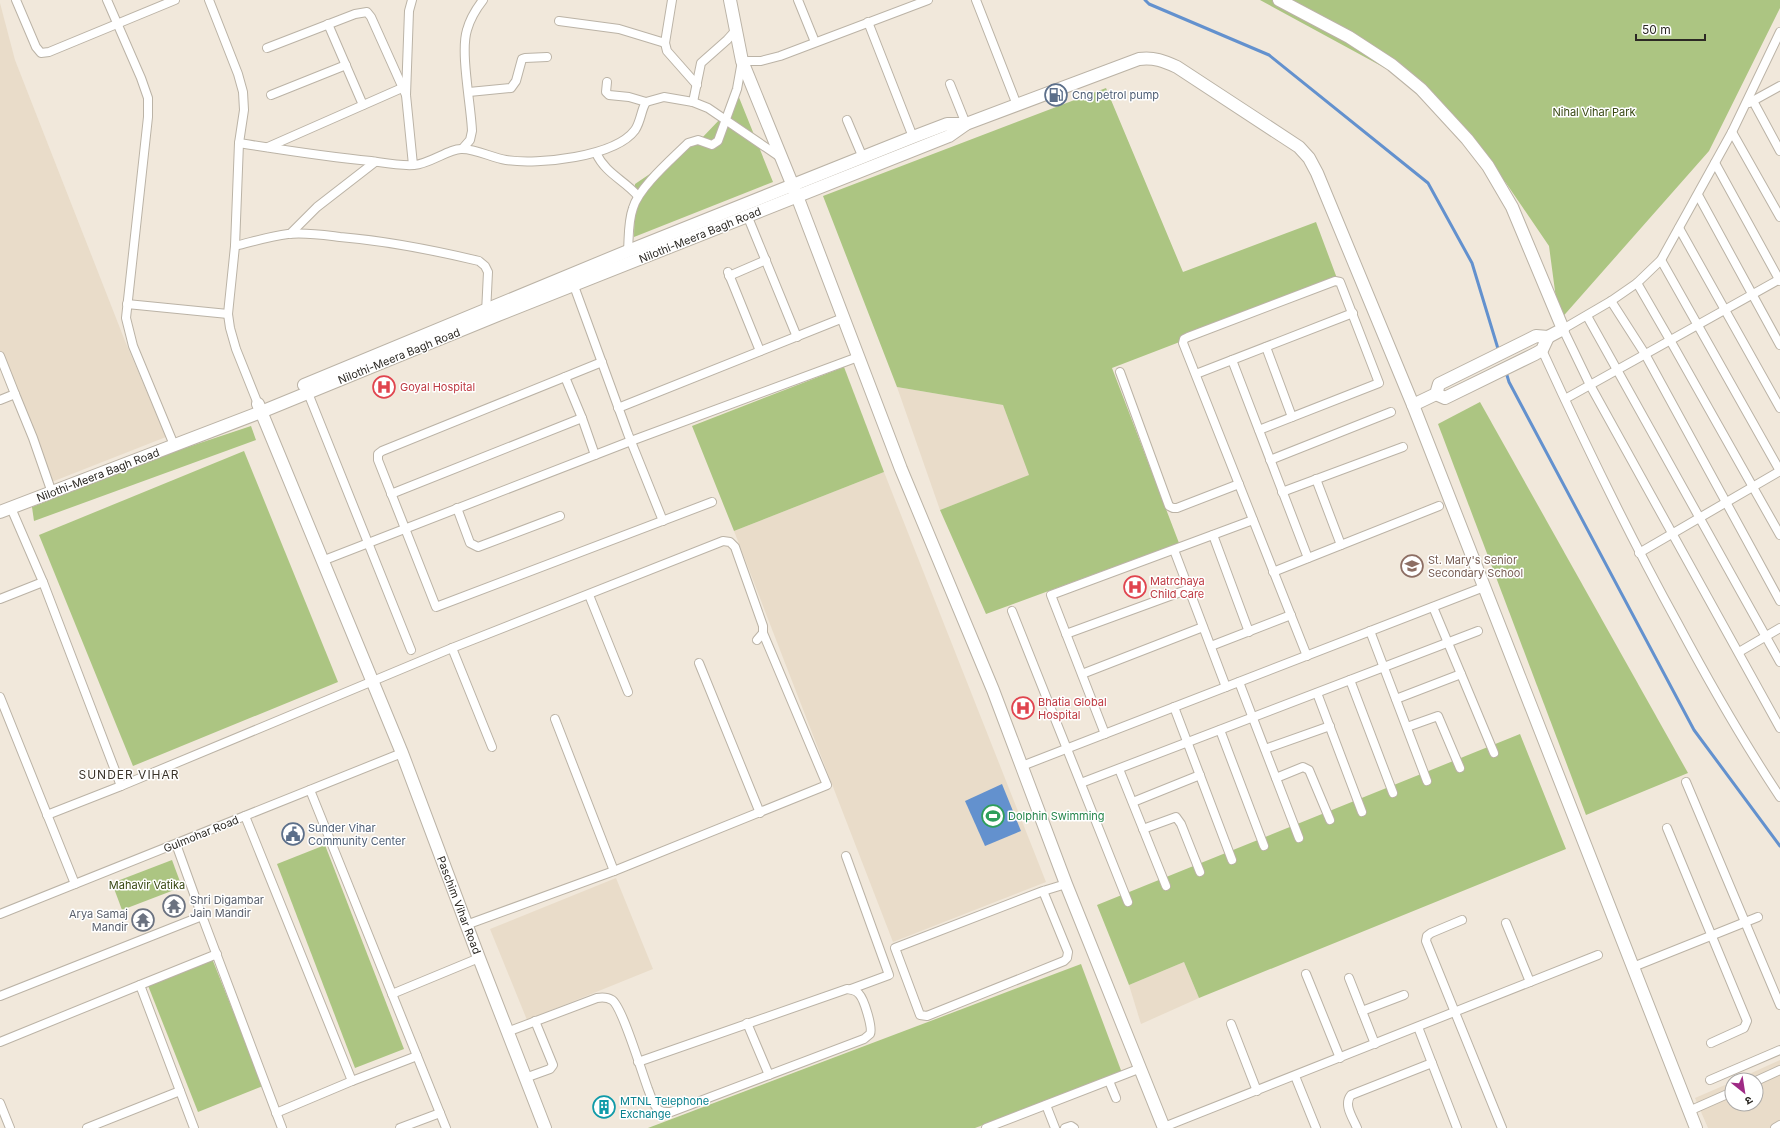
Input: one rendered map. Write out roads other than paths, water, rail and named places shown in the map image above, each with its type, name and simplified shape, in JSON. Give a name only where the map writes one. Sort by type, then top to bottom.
[{"type":"street","points":[[16,0],[36,47],[41,53],[49,52],[116,23],[175,0]]},
{"type":"street","points":[[107,0],[141,78],[148,98],[148,111],[126,318],[128,330],[172,442]]},
{"type":"street","points":[[210,0],[238,74],[243,92],[244,110],[239,143],[235,246],[228,314],[230,328],[236,348],[259,408]]},
{"type":"street","points":[[412,0],[409,11],[404,91],[413,165]]},
{"type":"street","points":[[463,148],[470,140],[472,131],[465,51],[466,31],[473,14],[483,0]]},
{"type":"street","points":[[672,0],[665,43],[667,51],[696,85]]},
{"type":"street","points":[[730,0],[742,61],[905,478],[993,690],[1066,884],[1164,1128],[1598,955]]},
{"type":"street","points":[[798,0],[815,42]]},
{"type":"street","points":[[976,0],[1017,105]]},
{"type":"street","points":[[1279,0],[1349,37],[1392,65],[1421,89],[1467,139],[1488,166],[1512,207],[1563,329],[1590,385],[1780,728]]},
{"type":"street","points":[[742,61],[761,61],[922,1]]},
{"type":"street","points":[[267,48],[355,14],[367,12],[371,17],[404,91]]},
{"type":"street","points":[[559,21],[619,29],[665,43]]},
{"type":"street","points":[[868,22],[913,137]]},
{"type":"street","points":[[328,24],[363,105]]},
{"type":"street","points":[[693,102],[701,63],[736,30]]},
{"type":"street","points":[[1436,394],[1445,398],[1539,352],[1548,337],[1611,301],[1637,283],[1661,260],[1732,132],[1743,106],[1780,32]]},
{"type":"street","points":[[469,92],[511,88],[516,81],[522,60],[525,58],[546,57]]},
{"type":"street","points":[[794,191],[949,136],[966,124],[1139,59],[1149,58],[1161,60],[1177,67],[1299,147],[1309,158],[1317,174],[1413,405],[1689,1111],[1693,1127]]},
{"type":"street","points":[[628,251],[629,226],[633,208],[638,196],[688,143],[698,140],[712,145],[716,144],[718,141],[737,89],[742,61]]},
{"type":"street","points":[[270,95],[346,65]]},
{"type":"street","points":[[607,82],[606,92],[609,95],[629,97],[646,102],[664,97],[693,102],[708,108],[780,157]]},
{"type":"street","points":[[950,84],[966,124]]},
{"type":"street","points":[[1743,106],[1780,86]]},
{"type":"street","points":[[268,147],[363,105],[404,91]]},
{"type":"street","points":[[1753,101],[1780,151]]},
{"type":"street","points":[[239,143],[335,158],[413,165],[463,148],[507,161],[533,162],[596,153],[626,139],[635,129],[646,102]]},
{"type":"street","points":[[847,120],[863,158]]},
{"type":"street","points":[[794,191],[863,158],[913,137],[947,124],[966,124]]},
{"type":"street","points":[[1732,132],[1780,217]]},
{"type":"street","points":[[596,153],[604,167],[626,183],[638,196]]},
{"type":"street","points":[[290,234],[317,207],[375,162]]},
{"type":"street","points":[[1565,398],[1780,280],[1715,163]]},
{"type":"street","name":"Nilothi-Meera Bagh Road","points":[[4,509],[259,408],[487,315],[574,286],[747,216],[794,191]]},
{"type":"street","name":"Nilothi-Meera Bagh Road","points":[[259,408],[308,393],[487,315],[628,251],[794,191]]},
{"type":"street","points":[[1698,195],[1780,345]]},
{"type":"street","points":[[747,216],[797,337]]},
{"type":"street","points":[[1679,228],[1780,408]]},
{"type":"street","points":[[235,246],[290,234],[314,234],[377,240],[426,248],[480,261],[488,272],[487,315]]},
{"type":"street","points":[[760,351],[728,274],[766,260]]},
{"type":"street","points":[[1639,553],[1780,471],[1661,260]]},
{"type":"street","points":[[1258,430],[1379,383],[1340,282],[1335,281],[1188,337],[1184,339],[1183,343],[1307,656]]},
{"type":"street","points":[[1637,283],[1754,486],[1780,535]]},
{"type":"street","points":[[574,286],[618,408],[663,521]]},
{"type":"street","points":[[1611,301],[1645,354],[1780,601]]},
{"type":"street","points":[[127,304],[228,314]]},
{"type":"street","points":[[1196,374],[1353,313]]},
{"type":"street","points":[[1587,316],[1780,662]]},
{"type":"street","points":[[618,408],[843,318]]},
{"type":"street","points":[[1413,405],[1436,394],[1439,384],[1536,336],[1548,337]]},
{"type":"street","points":[[1266,347],[1292,417]]},
{"type":"street","points":[[1539,352],[1565,398],[1639,553],[1733,724],[1780,797]]},
{"type":"street","points":[[0,356],[33,438],[50,487]]},
{"type":"street","points":[[322,561],[631,441],[858,357]]},
{"type":"street","points":[[1232,360],[1308,558]]},
{"type":"street","points":[[602,362],[382,451],[378,454],[378,460],[436,607],[712,502]]},
{"type":"street","points":[[1120,372],[1169,506],[1177,508],[1239,484]]},
{"type":"street","points":[[565,377],[595,455]]},
{"type":"street","points":[[308,393],[411,650]]},
{"type":"street","points":[[0,400],[15,394]]},
{"type":"street","name":"Paschim Vihar Road","points":[[259,408],[402,753],[466,926],[545,1128]]},
{"type":"street","points":[[1270,460],[1391,412]]},
{"type":"street","points":[[392,494],[582,418]]},
{"type":"street","name":"Nilothi-Meera Bagh Road","points":[[4,509],[50,487],[172,442]]},
{"type":"street","points":[[1282,492],[1403,447]]},
{"type":"street","points":[[1316,480],[1341,545]]},
{"type":"street","points":[[1273,572],[1439,506]]},
{"type":"street","points":[[457,508],[470,543],[478,547],[560,516]]},
{"type":"street","points":[[4,509],[42,582],[121,786]]},
{"type":"street","points":[[1105,734],[1052,596],[1253,520]]},
{"type":"street","points":[[1213,536],[1249,632]]},
{"type":"street","points":[[47,815],[121,786],[452,648],[723,541],[730,542],[735,547],[763,626],[763,633],[827,785],[760,813],[466,926]]},
{"type":"street","points":[[1174,550],[1226,687]]},
{"type":"street","points":[[0,599],[42,582]]},
{"type":"street","points":[[1022,766],[1484,587]]},
{"type":"street","points":[[1066,634],[1189,589]]},
{"type":"street","points":[[589,595],[628,692]]},
{"type":"street","points":[[1433,607],[1494,754]]},
{"type":"street","points":[[1012,611],[1128,902]]},
{"type":"street","points":[[1211,646],[1291,615]]},
{"type":"street","points":[[1082,674],[1203,627]]},
{"type":"street","points":[[1738,652],[1780,628]]},
{"type":"street","points":[[1081,783],[1478,631]]},
{"type":"street","points":[[1370,632],[1428,782]]},
{"type":"street","points":[[757,640],[763,633]]},
{"type":"street","points":[[452,648],[492,747]]},
{"type":"street","points":[[699,663],[760,813]]},
{"type":"street","points":[[1396,699],[1461,674]]},
{"type":"street","points":[[1350,680],[1393,793]]},
{"type":"street","points":[[1239,682],[1299,838]]},
{"type":"street","points":[[1317,693],[1362,812]]},
{"type":"street","points":[[0,697],[75,884]]},
{"type":"street","points":[[1174,707],[1232,860]]},
{"type":"street","points":[[1407,728],[1438,716],[1460,768]]},
{"type":"street","points":[[555,719],[614,870]]},
{"type":"street","points":[[1265,749],[1330,726]]},
{"type":"street","points":[[1220,730],[1264,846]]},
{"type":"street","name":"Gulmohar Road","points":[[1,912],[176,844],[402,753]]},
{"type":"street","points":[[1276,778],[1306,767],[1309,770],[1330,820]]},
{"type":"street","points":[[1119,769],[1166,886]]},
{"type":"street","points":[[1132,802],[1200,775]]},
{"type":"street","points":[[1686,782],[1780,1005]]},
{"type":"street","points":[[310,790],[446,1128]]},
{"type":"street","points":[[245,816],[352,1081]]},
{"type":"street","points":[[1143,829],[1176,817],[1181,824],[1200,872]]},
{"type":"street","points":[[1667,828],[1747,1021],[1744,1028],[1710,1043]]},
{"type":"street","points":[[176,844],[282,1128]]},
{"type":"street","points":[[846,856],[889,975],[851,990]]},
{"type":"street","points":[[1043,891],[1068,952],[1067,958],[1064,961],[927,1016],[920,1015],[895,948],[1043,891],[1066,884]]},
{"type":"street","points":[[0,996],[202,916]]},
{"type":"street","points":[[1633,967],[1758,917]]},
{"type":"street","points":[[1462,920],[1431,933],[1427,936],[1426,941],[1502,1128]]},
{"type":"street","points":[[1506,923],[1530,982]]},
{"type":"street","points":[[0,1042],[217,954]]},
{"type":"street","points":[[392,994],[479,958]]},
{"type":"street","points":[[1306,974],[1340,1058]]},
{"type":"street","points":[[1349,978],[1375,1044]]},
{"type":"street","points":[[140,985],[194,1128]]},
{"type":"street","points":[[507,1032],[598,998],[606,997],[613,1000],[619,1008],[638,1062],[654,1104],[658,1110],[671,1112],[868,1037],[871,1027],[862,999],[858,992],[844,990],[638,1062]]},
{"type":"street","points":[[1362,1011],[1404,995]]},
{"type":"street","points":[[525,1078],[550,1069],[553,1066],[535,1021]]},
{"type":"street","points":[[747,1023],[769,1075]]},
{"type":"street","points":[[1231,1024],[1258,1091]]},
{"type":"street","points":[[1418,1027],[1457,1128]]},
{"type":"street","points":[[1710,1080],[1780,1050]]},
{"type":"street","points":[[276,1113],[417,1056]]},
{"type":"street","points":[[1357,1128],[1347,1105],[1347,1099],[1351,1095],[1432,1063]]},
{"type":"street","points":[[986,1128],[1141,1068]]},
{"type":"street","points":[[1764,1077],[1780,1070]]},
{"type":"street","points":[[1295,1076],[1316,1128]]},
{"type":"street","points":[[1109,1081],[1116,1098]]},
{"type":"street","points":[[87,1128],[180,1091]]},
{"type":"street","points":[[1689,1111],[1724,1096]]},
{"type":"street","points":[[0,1103],[10,1128]]},
{"type":"street","points":[[1046,1105],[1055,1128]]},
{"type":"street","points":[[400,1128],[440,1113]]},
{"type":"street","points":[[1775,1128],[1780,1125]]},
{"type":"street","points":[[1065,1128],[1071,1126],[1074,1128]]},
{"type":"water","name":"Dolphin Swimming","points":[[1002,784],[1021,831],[985,846],[965,801]]},
{"type":"waterway","points":[[1145,0],[1149,4],[1269,55],[1428,183],[1472,263],[1499,352]]},
{"type":"waterway","points":[[1506,372],[1509,382],[1694,730],[1780,846]]},
{"type":"place","name":"Cng petrol pump","points":[[1056,95]]},
{"type":"place","name":"Goyal Hospital","points":[[384,387]]},
{"type":"place","name":"St. Mary's Senior Secondary School","points":[[1412,566]]},
{"type":"place","name":"Matrchaya Child Care","points":[[1135,587]]},
{"type":"place","name":"Bhatia Global Hospital","points":[[1023,708]]},
{"type":"place","name":"Dolphin Swimming","points":[[993,816]]},
{"type":"place","name":"Sunder Vihar Community Center","points":[[293,834]]},
{"type":"place","name":"Shri Digambar Jain Mandir","points":[[174,906]]},
{"type":"place","name":"Arya Samaj Mandir","points":[[143,920]]},
{"type":"place","name":"MTNL Telephone Exchange","points":[[604,1107]]},
{"type":"district","name":"SUNDER VIHAR","points":[[129,775]]},
{"type":"park label","name":"Nihal Vihar Park","points":[[1594,112]]},
{"type":"park label","name":"Mahavir Vatika","points":[[147,885]]}]
